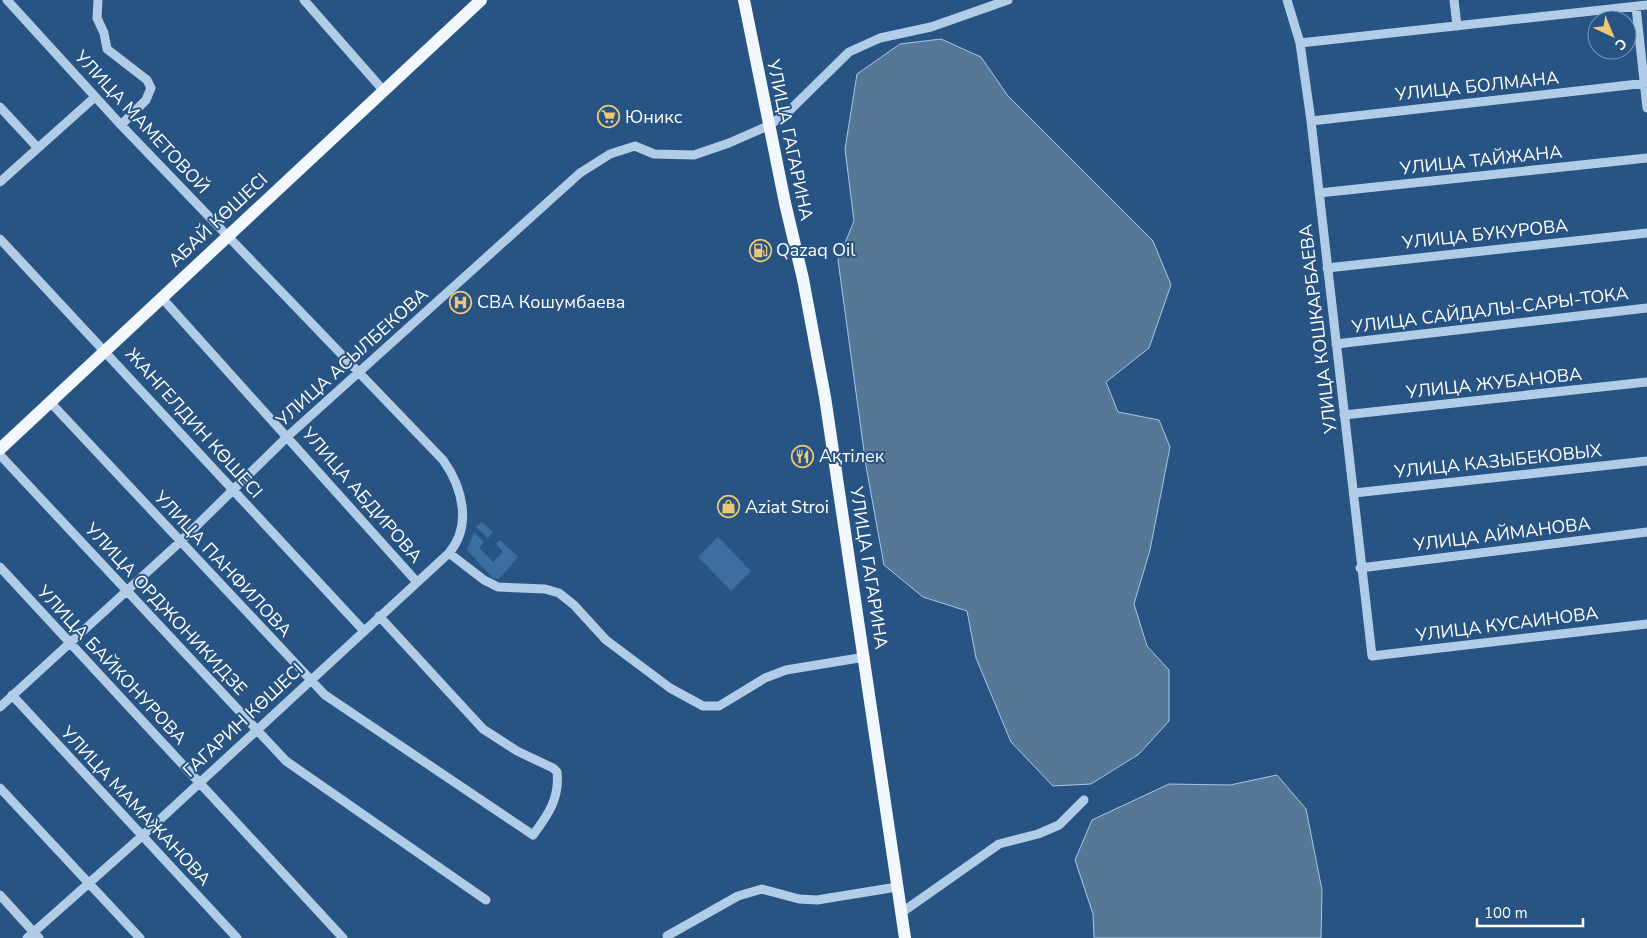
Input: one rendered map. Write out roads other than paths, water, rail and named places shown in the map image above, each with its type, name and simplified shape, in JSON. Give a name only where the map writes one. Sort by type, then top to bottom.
[{"type":"main road","name":"АБАЙ КӨШЕСІ","points":[[461,17],[476,0]]},
{"type":"main road","name":"АБАЙ КӨШЕСІ","points":[[0,450],[227,235],[481,0]]},
{"type":"main road","name":"УЛИЦА ГАГАРИНА","points":[[744,0],[785,203],[803,279],[825,397],[865,657],[905,938]]},
{"type":"street","name":"УЛИЦА МАМЕТОВОЙ","points":[[7,0],[121,125],[360,372],[450,469],[462,501],[463,516]]},
{"type":"street","points":[[98,0],[97,18],[104,33],[107,49],[147,80],[152,88],[146,100],[121,125]]},
{"type":"street","points":[[304,0],[384,90]]},
{"type":"street","name":"УЛИЦА АСЫЛБЕКОВА","points":[[0,707],[180,542],[288,436],[580,173],[610,154],[635,146],[654,154],[694,156],[770,126],[789,112],[849,52],[880,38],[931,26],[1008,0]]},
{"type":"street","name":"УЛИЦА КОШКАРБАЕВА","points":[[1287,0],[1300,43],[1311,121],[1354,493],[1360,568],[1372,656]]},
{"type":"street","points":[[1454,0],[1457,26]]},
{"type":"street","points":[[1300,43],[1647,5]]},
{"type":"street","points":[[1636,7],[1646,83],[1647,108]]},
{"type":"street","name":"УЛИЦА БОЛМАНА","points":[[1311,121],[1646,83]]},
{"type":"street","points":[[0,182],[95,97]]},
{"type":"street","points":[[0,107],[37,147]]},
{"type":"street","name":"УЛИЦА ТАЙЖАНА","points":[[1319,193],[1647,158]]},
{"type":"street","name":"УЛИЦА БУКУРОВА","points":[[1327,268],[1647,233]]},
{"type":"street","name":"ЖАНГЕЛДИН КӨШЕСІ","points":[[0,239],[364,631]]},
{"type":"street","name":"УЛИЦА АБДИРОВА","points":[[162,298],[288,436],[416,582]]},
{"type":"street","name":"УЛИЦА САЙДАЛЫ-САРЫ-ТОКА","points":[[1336,344],[1647,308]]},
{"type":"street","name":"УЛИЦА ЖУБАНОВА","points":[[1344,415],[1647,382]]},
{"type":"street","name":"УЛИЦА ПАНФИЛОВА","points":[[50,402],[325,696],[533,835],[553,806],[557,772],[483,729],[379,616]]},
{"type":"street","name":"УЛИЦА ОРДЖОНИКИДЗЕ","points":[[0,455],[286,761],[486,900]]},
{"type":"street","name":"УЛИЦА КАЗЫБЕКОВЫХ","points":[[1354,493],[1647,460]]},
{"type":"street","name":"ГАГАРИН КӨШЕСІ","points":[[33,936],[449,553],[461,536],[463,516]]},
{"type":"street","name":"УЛИЦА АЙМАНОВА","points":[[1360,568],[1647,532]]},
{"type":"street","points":[[449,553],[465,566],[498,587],[545,589],[559,593],[574,605],[606,640],[670,688],[703,706],[719,706],[765,678],[786,670],[865,657]]},
{"type":"street","name":"УЛИЦА БАЙКОНУРОВА","points":[[1,571],[344,938]]},
{"type":"street","name":"УЛИЦА КУСАИНОВА","points":[[1372,656],[1647,624]]},
{"type":"street","name":"УЛИЦА МАМАЖАНОВА","points":[[12,695],[237,938]]},
{"type":"street","points":[[0,788],[140,938]]},
{"type":"street","points":[[901,913],[999,844],[1038,834],[1059,825],[1084,800]]},
{"type":"street","points":[[667,936],[738,896],[762,889],[799,899],[817,900],[898,887]]},
{"type":"street","points":[[0,895],[33,936]]},
{"type":"place","name":"Юникс","points":[[609,117]]},
{"type":"place","name":"Qazaq Oil","points":[[760,250]]},
{"type":"place","name":"СВА Кошумбаева","points":[[461,302]]},
{"type":"place","name":"Ақтілек","points":[[803,456]]},
{"type":"place","name":"Aziat Stroi","points":[[729,507]]}]
